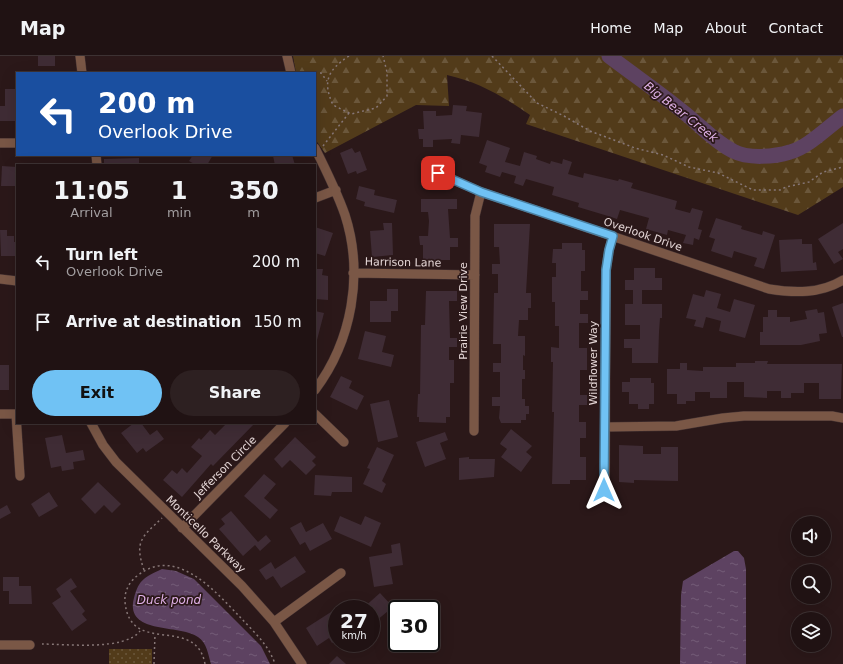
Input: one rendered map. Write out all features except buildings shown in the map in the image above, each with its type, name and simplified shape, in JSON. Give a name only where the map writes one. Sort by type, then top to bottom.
[{"type":"street","points":[[80,56],[82,72]]},
{"type":"street","points":[[287,56],[291,72]]},
{"type":"street","points":[[0,143],[16,143]]},
{"type":"street","points":[[316,150],[336,190],[345,216],[350,239],[353,273],[353,298],[344,337],[337,353],[316,388]]},
{"type":"street","name":"Overlook Drive","points":[[438,173],[481,192],[769,289],[787,292],[806,292],[824,288],[843,280]]},
{"type":"street","points":[[316,198],[336,190]]},
{"type":"street","name":"Prairie View Drive","points":[[474,431],[475,216],[481,192]]},
{"type":"street","name":"Wildflower Way","points":[[604,490],[606,270],[613,236]]},
{"type":"street","name":"Harrison Lane","points":[[353,273],[475,275]]},
{"type":"street","points":[[0,279],[16,281]]},
{"type":"street","points":[[0,414],[16,414]]},
{"type":"street","points":[[316,415],[344,442]]},
{"type":"street","points":[[605,427],[676,426],[744,416],[832,416],[843,418]]},
{"type":"street","points":[[17,424],[20,476]]},
{"type":"street","name":"Monticello Parkway","points":[[92,424],[103,445],[116,462],[242,586],[274,622],[302,664]]},
{"type":"street","name":"Jefferson Circle","points":[[182,528],[284,424]]},
{"type":"street","points":[[274,622],[341,574]]},
{"type":"street","points":[[0,645],[30,645]]},
{"type":"path","points":[[349,56],[332,71],[327,81],[328,95],[333,105],[349,113],[376,108],[387,96],[387,72],[383,56]]},
{"type":"path","points":[[492,56],[537,103],[570,119],[590,131],[635,148],[663,155],[690,167],[718,173],[753,190],[780,190],[786,187],[809,182],[823,172],[843,166]]},
{"type":"path","points":[[316,73],[321,73],[327,81]]},
{"type":"path","points":[[316,150],[349,113]]},
{"type":"path","points":[[144,570],[140,560],[139,544],[147,532],[167,513]]},
{"type":"path","points":[[205,664],[200,649],[192,642],[170,635],[155,634],[141,630],[131,622],[125,602],[128,586],[144,570],[155,566],[167,565],[177,567],[197,576],[221,597],[259,637],[273,657],[275,664]]},
{"type":"path","points":[[42,644],[117,643],[137,635],[141,630]]},
{"type":"path","points":[[154,664],[155,634]]},
{"type":"green space","points":[[293,56],[843,56],[843,187],[798,215],[526,124],[530,115],[511,102],[480,86],[447,75],[449,106],[416,105],[325,153],[316,140],[316,72],[296,72]]},
{"type":"green space","points":[[109,649],[152,649],[152,664],[109,664]]},
{"type":"water","points":[[734,551],[738,551],[744,558],[746,569],[746,664],[680,664],[681,595],[683,581]]},
{"type":"water","name":"Duck pond","points":[[162,569],[176,571],[194,579],[261,646],[270,664],[211,664],[205,646],[198,637],[190,633],[145,623],[137,618],[133,610],[134,598],[138,587],[144,579]]},
{"type":"waterway","name":"Big Bear Creek","points":[[609,56],[678,107],[720,143],[739,154],[769,156],[797,150],[810,142],[843,116]]},
{"type":"route","points":[[438,173],[481,192],[613,236],[606,270],[604,490]]}]
